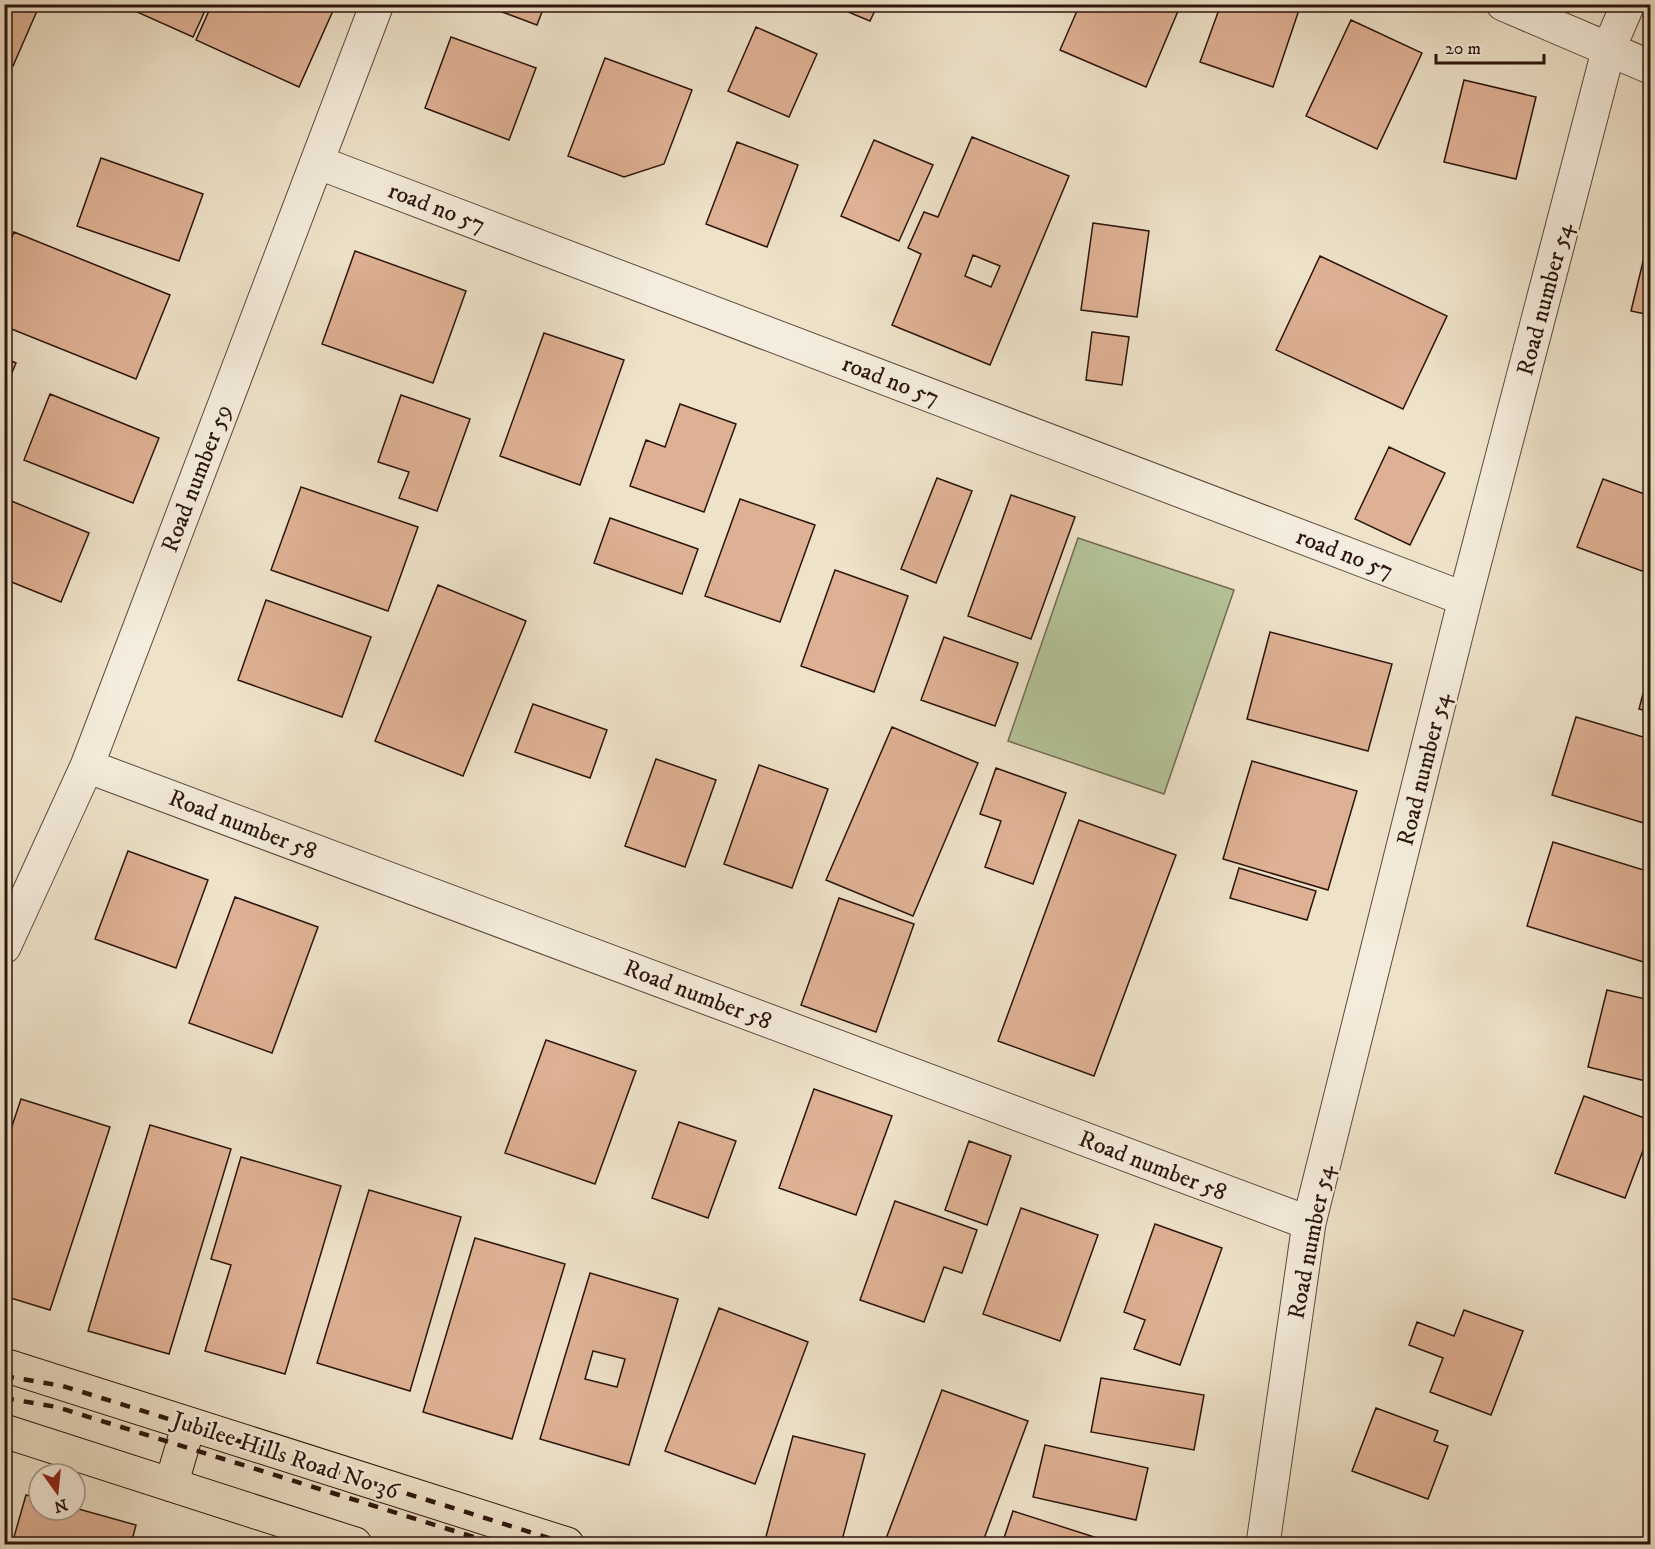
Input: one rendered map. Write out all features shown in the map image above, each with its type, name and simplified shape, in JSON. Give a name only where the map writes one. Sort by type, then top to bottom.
[{"type":"main road","name":"Jubilee Hills Road No 36","points":[[4,1365],[567,1545]]},
{"type":"main road","points":[[171,1485],[189,1424]]},
{"type":"main road","points":[[4,1431],[355,1545]]},
{"type":"street","name":"Road number 59","points":[[4,947],[87,766],[377,4]]},
{"type":"street","points":[[1503,4],[1609,48],[1650,68]]},
{"type":"street","name":"Road number 54","points":[[1263,1545],[1309,1223],[1466,599],[1609,48],[1628,4]]},
{"type":"street","name":"road no 57","points":[[317,162],[1466,599]]},
{"type":"street","name":"Road number 58","points":[[87,766],[1309,1223]]},
{"type":"green space","points":[[1078,538],[1234,590],[1164,794],[1008,741]]},
{"type":"building","points":[[4,4],[40,4],[13,66],[4,62]]},
{"type":"building","points":[[130,4],[208,4],[193,37],[128,8]]},
{"type":"building","points":[[212,4],[336,4],[299,87],[196,40]]},
{"type":"building","points":[[481,4],[545,4],[537,25]]},
{"type":"building","points":[[829,4],[878,4],[870,21]]},
{"type":"building","points":[[1080,4],[1181,4],[1146,87],[1060,50]]},
{"type":"building","points":[[1221,4],[1301,4],[1273,87],[1200,62]]},
{"type":"building","points":[[1351,20],[1422,53],[1377,149],[1306,116]]},
{"type":"building","points":[[756,27],[817,54],[789,117],[728,91]]},
{"type":"building","points":[[451,37],[536,68],[509,140],[425,108]]},
{"type":"building","points":[[605,58],[692,90],[664,164],[624,177],[568,156]]},
{"type":"building","points":[[1464,80],[1536,97],[1516,179],[1444,162]]},
{"type":"building","points":[[972,137],[1069,176],[990,365],[892,325],[921,254],[908,248],[924,212],[938,217]],"holes":[[[973,255],[1000,266],[991,287],[965,276]]]},
{"type":"building","points":[[874,140],[933,165],[899,241],[841,216]]},
{"type":"building","points":[[737,142],[798,165],[767,247],[706,224]]},
{"type":"building","points":[[101,158],[203,194],[179,261],[77,226]]},
{"type":"building","points":[[1093,223],[1149,231],[1137,317],[1081,310]]},
{"type":"building","points":[[14,232],[170,295],[136,379],[4,326],[4,256]]},
{"type":"building","points":[[1650,233],[1650,315],[1631,311]]},
{"type":"building","points":[[355,251],[466,291],[433,383],[322,344]]},
{"type":"building","points":[[1320,256],[1447,316],[1403,409],[1276,350]]},
{"type":"building","points":[[1092,332],[1129,337],[1122,385],[1086,380]]},
{"type":"building","points":[[544,333],[624,360],[580,485],[500,456]]},
{"type":"building","points":[[4,358],[16,363],[4,392]]},
{"type":"building","points":[[50,394],[159,438],[133,503],[24,460]]},
{"type":"building","points":[[401,395],[470,419],[437,511],[399,498],[409,472],[378,462]]},
{"type":"building","points":[[680,404],[736,424],[704,512],[630,486],[646,440],[665,447]]},
{"type":"building","points":[[1389,447],[1445,473],[1410,545],[1355,519]]},
{"type":"building","points":[[937,478],[972,491],[936,583],[901,569]]},
{"type":"building","points":[[1603,479],[1650,496],[1650,574],[1577,547]]},
{"type":"building","points":[[301,487],[418,527],[388,611],[271,570]]},
{"type":"building","points":[[1011,495],[1075,517],[1031,639],[968,616]]},
{"type":"building","points":[[4,498],[89,533],[61,602],[4,579]]},
{"type":"building","points":[[740,499],[815,525],[780,622],[705,596]]},
{"type":"building","points":[[610,518],[698,549],[682,594],[594,563]]},
{"type":"building","points":[[835,570],[908,596],[874,692],[801,666]]},
{"type":"building","points":[[438,585],[526,621],[463,776],[375,741]]},
{"type":"building","points":[[266,600],[371,637],[342,717],[238,680]]},
{"type":"building","points":[[1270,632],[1392,664],[1368,751],[1247,719]]},
{"type":"building","points":[[944,637],[1018,663],[995,726],[921,700]]},
{"type":"building","points":[[1650,667],[1650,712],[1639,709]]},
{"type":"building","points":[[533,704],[607,730],[590,778],[515,752]]},
{"type":"building","points":[[1576,717],[1650,739],[1650,825],[1552,795]]},
{"type":"building","points":[[892,727],[978,763],[913,916],[826,880]]},
{"type":"building","points":[[656,759],[716,780],[685,867],[625,846]]},
{"type":"building","points":[[1252,761],[1357,791],[1328,890],[1223,859]]},
{"type":"building","points":[[759,765],[828,789],[792,888],[724,864]]},
{"type":"building","points":[[996,768],[1066,793],[1033,884],[985,867],[1001,821],[980,814]]},
{"type":"building","points":[[1079,820],[1176,855],[1094,1076],[998,1041]]},
{"type":"building","points":[[1553,842],[1650,872],[1650,964],[1527,926]]},
{"type":"building","points":[[128,851],[208,880],[176,968],[95,939]]},
{"type":"building","points":[[1239,868],[1316,891],[1307,920],[1230,898]]},
{"type":"building","points":[[235,897],[318,927],[272,1053],[189,1023]]},
{"type":"building","points":[[839,898],[914,924],[876,1032],[801,1005]]},
{"type":"building","points":[[1607,990],[1650,1000],[1650,1082],[1588,1067]]},
{"type":"building","points":[[546,1040],[636,1071],[595,1184],[505,1153]]},
{"type":"building","points":[[814,1089],[892,1116],[856,1215],[779,1188]]},
{"type":"building","points":[[1584,1096],[1650,1120],[1650,1132],[1625,1198],[1555,1173]]},
{"type":"building","points":[[21,1099],[110,1127],[50,1310],[4,1296],[4,1150]]},
{"type":"building","points":[[679,1122],[736,1141],[708,1218],[652,1198]]},
{"type":"building","points":[[150,1125],[231,1149],[169,1354],[88,1331]]},
{"type":"building","points":[[969,1141],[1011,1156],[987,1225],[945,1210]]},
{"type":"building","points":[[241,1157],[341,1186],[285,1374],[205,1351],[231,1265],[211,1259]]},
{"type":"building","points":[[369,1190],[461,1217],[410,1391],[317,1363]]},
{"type":"building","points":[[895,1201],[977,1230],[962,1273],[944,1267],[924,1322],[860,1300]]},
{"type":"building","points":[[1021,1208],[1098,1235],[1060,1341],[983,1314]]},
{"type":"building","points":[[1155,1224],[1222,1248],[1180,1365],[1134,1349],[1145,1320],[1124,1312]]},
{"type":"building","points":[[475,1238],[565,1264],[512,1439],[423,1412]]},
{"type":"building","points":[[590,1273],[678,1299],[629,1465],[540,1439]],"holes":[[[593,1351],[625,1359],[617,1387],[585,1379]]]},
{"type":"building","points":[[719,1308],[808,1342],[755,1484],[665,1451]]},
{"type":"building","points":[[1464,1310],[1523,1331],[1491,1415],[1430,1392],[1443,1358],[1409,1345],[1417,1322],[1454,1336]]},
{"type":"building","points":[[1101,1378],[1204,1395],[1194,1450],[1091,1432]]},
{"type":"building","points":[[942,1390],[1028,1421],[982,1544],[884,1544]]},
{"type":"building","points":[[1376,1408],[1438,1431],[1434,1441],[1448,1446],[1428,1499],[1352,1471]]},
{"type":"building","points":[[793,1436],[865,1454],[841,1544],[764,1544]]},
{"type":"building","points":[[1045,1445],[1148,1468],[1136,1520],[1033,1497]]},
{"type":"building","points":[[26,1495],[27,1522],[87,1522],[87,1511],[136,1525],[131,1544],[12,1544]]},
{"type":"building","points":[[1013,1511],[1116,1544],[1002,1544]]},
{"type":"railway","points":[[4,1376],[63,1386],[568,1544]]},
{"type":"railway","points":[[4,1398],[57,1407],[496,1544]]}]
